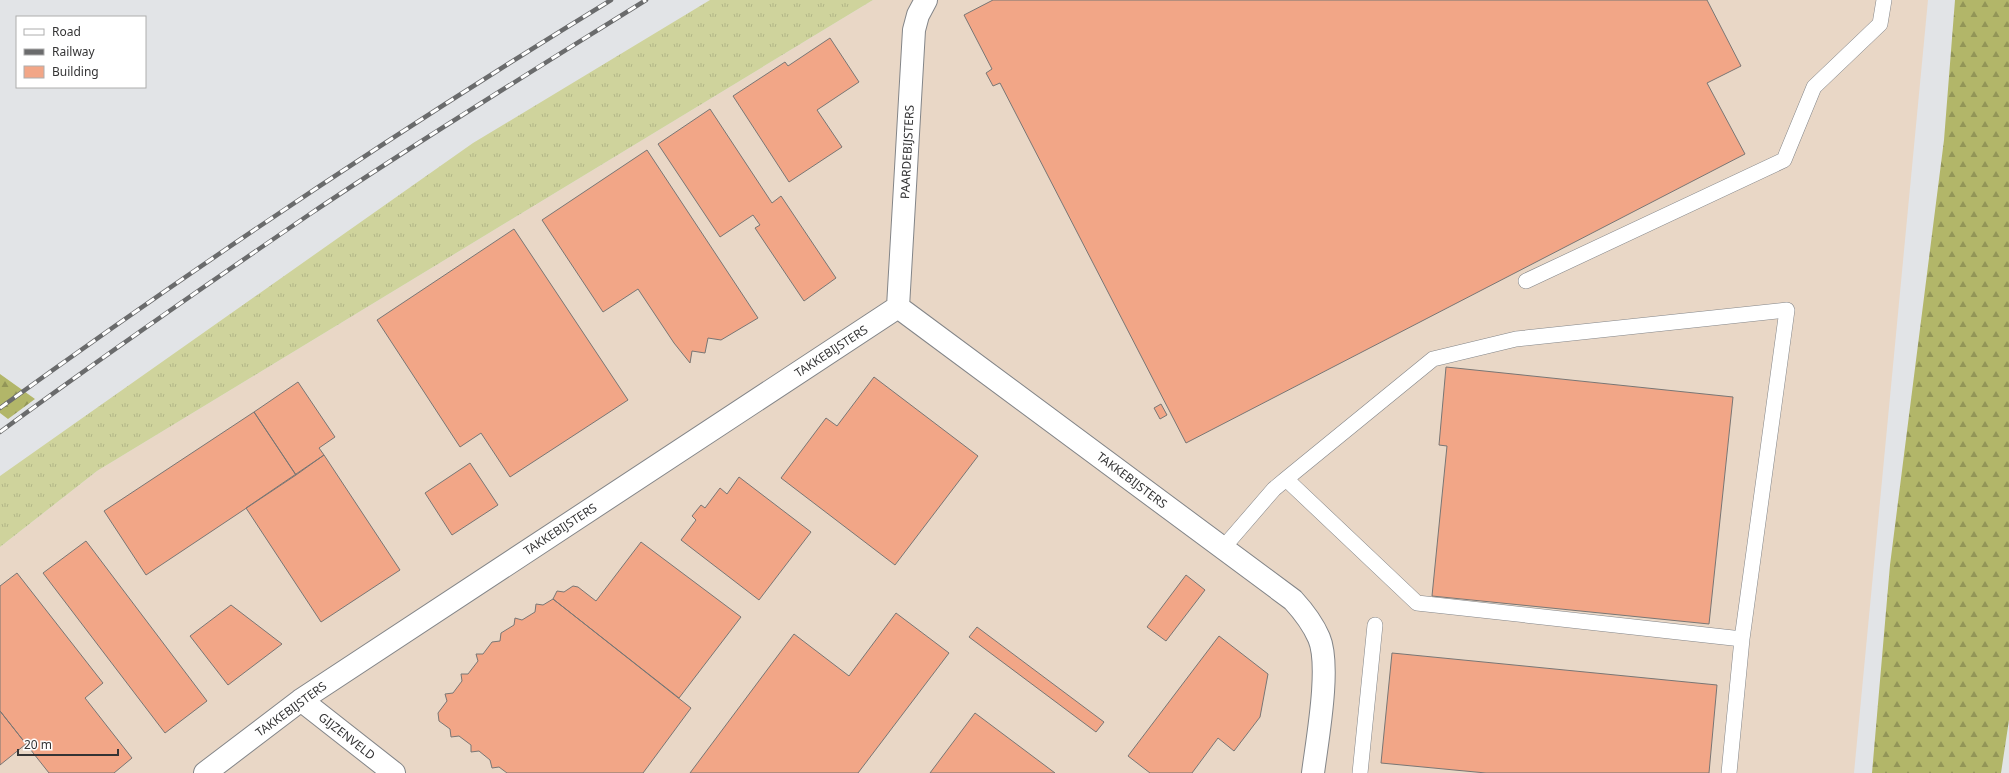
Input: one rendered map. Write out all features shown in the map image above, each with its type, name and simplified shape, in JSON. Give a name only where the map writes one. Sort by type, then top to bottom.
[{"type":"street","name":"PAARDEBIJSTERS","points":[[898,306],[914,30],[918,15],[926,0]]},
{"type":"street","name":"TAKKEBIJSTERS","points":[[205,773],[301,700],[898,306],[1293,600],[1310,620],[1320,640],[1324,663],[1313,773]]},
{"type":"street","name":"GIJZENVELD","points":[[301,700],[394,773]]},
{"type":"lane","points":[[1526,281],[1784,160],[1814,87],[1880,24],[1884,0]]},
{"type":"lane","points":[[1223,548],[1274,489],[1433,359],[1516,339],[1787,310],[1742,639],[1729,773]]},
{"type":"lane","points":[[1286,479],[1417,603],[1742,639]]},
{"type":"lane","points":[[1360,773],[1375,625]]},
{"type":"shaded area","points":[[873,0],[1928,0],[1854,773],[0,773],[0,547],[97,471]]},
{"type":"green space","points":[[710,0],[873,0],[97,471],[0,547],[0,476],[473,143]]},
{"type":"green space","points":[[1955,0],[2009,0],[2009,720],[2001,773],[1872,773],[1890,565],[1944,140]]},
{"type":"green space","points":[[0,374],[35,399],[8,419],[0,413]]},
{"type":"building","points":[[993,0],[1707,0],[1741,66],[1707,83],[1745,154],[1186,443],[1000,83],[993,86],[986,73],[992,69],[964,15]]},
{"type":"building","points":[[830,38],[859,82],[817,110],[842,147],[789,182],[733,96],[785,62],[788,66]]},
{"type":"building","points":[[710,109],[772,203],[781,196],[836,278],[804,301],[755,228],[760,225],[753,215],[720,237],[658,144]]},
{"type":"building","points":[[647,150],[758,318],[721,340],[708,338],[705,353],[692,351],[690,363],[674,343],[638,289],[603,312],[542,220]]},
{"type":"building","points":[[514,229],[628,400],[510,477],[481,433],[460,447],[377,320]]},
{"type":"building","points":[[1446,367],[1733,397],[1709,624],[1432,596],[1447,446],[1439,445]]},
{"type":"building","points":[[874,377],[978,456],[895,565],[781,478],[826,418],[837,426]]},
{"type":"building","points":[[298,382],[335,437],[319,448],[324,455],[296,475],[254,412]]},
{"type":"building","points":[[1161,404],[1167,415],[1160,419],[1154,408]]},
{"type":"building","points":[[254,412],[296,475],[146,575],[104,511]]},
{"type":"building","points":[[324,455],[400,570],[321,622],[246,508]]},
{"type":"building","points":[[470,463],[498,505],[452,535],[425,493]]},
{"type":"building","points":[[739,477],[811,532],[759,600],[681,540],[696,520],[692,516],[701,505],[705,508],[720,488],[727,494]]},
{"type":"building","points":[[86,541],[207,701],[165,733],[43,573]]},
{"type":"building","points":[[641,542],[741,617],[679,698],[553,599],[557,591],[564,592],[573,586],[578,587],[596,601]]},
{"type":"building","points":[[17,573],[103,683],[85,698],[132,758],[114,773],[49,773],[0,711],[0,586]]},
{"type":"building","points":[[1186,575],[1205,590],[1166,641],[1147,627]]},
{"type":"building","points":[[553,599],[691,708],[643,773],[507,773],[499,767],[492,768],[490,760],[479,751],[471,752],[471,745],[459,736],[451,737],[450,729],[439,721],[438,713],[447,701],[445,694],[453,693],[462,681],[461,674],[468,674],[478,661],[476,654],[483,654],[492,642],[500,641],[501,633],[514,625],[515,618],[522,620],[535,612],[536,604],[543,605]]},
{"type":"building","points":[[231,605],[282,644],[228,685],[190,636]]},
{"type":"building","points":[[896,613],[949,653],[858,773],[690,773],[794,634],[849,676]]},
{"type":"building","points":[[977,627],[1104,722],[1096,732],[969,637]]},
{"type":"building","points":[[1219,636],[1268,674],[1260,717],[1234,751],[1218,738],[1192,773],[1150,773],[1128,756]]},
{"type":"building","points":[[1392,653],[1717,685],[1709,773],[1486,773],[1381,763]]},
{"type":"building","points":[[0,711],[26,744],[0,765]]},
{"type":"building","points":[[975,713],[1055,773],[930,773]]},
{"type":"railway","points":[[0,408],[226,249],[378,147],[611,0]]},
{"type":"railway","points":[[0,432],[154,322],[351,186],[646,0]]}]
